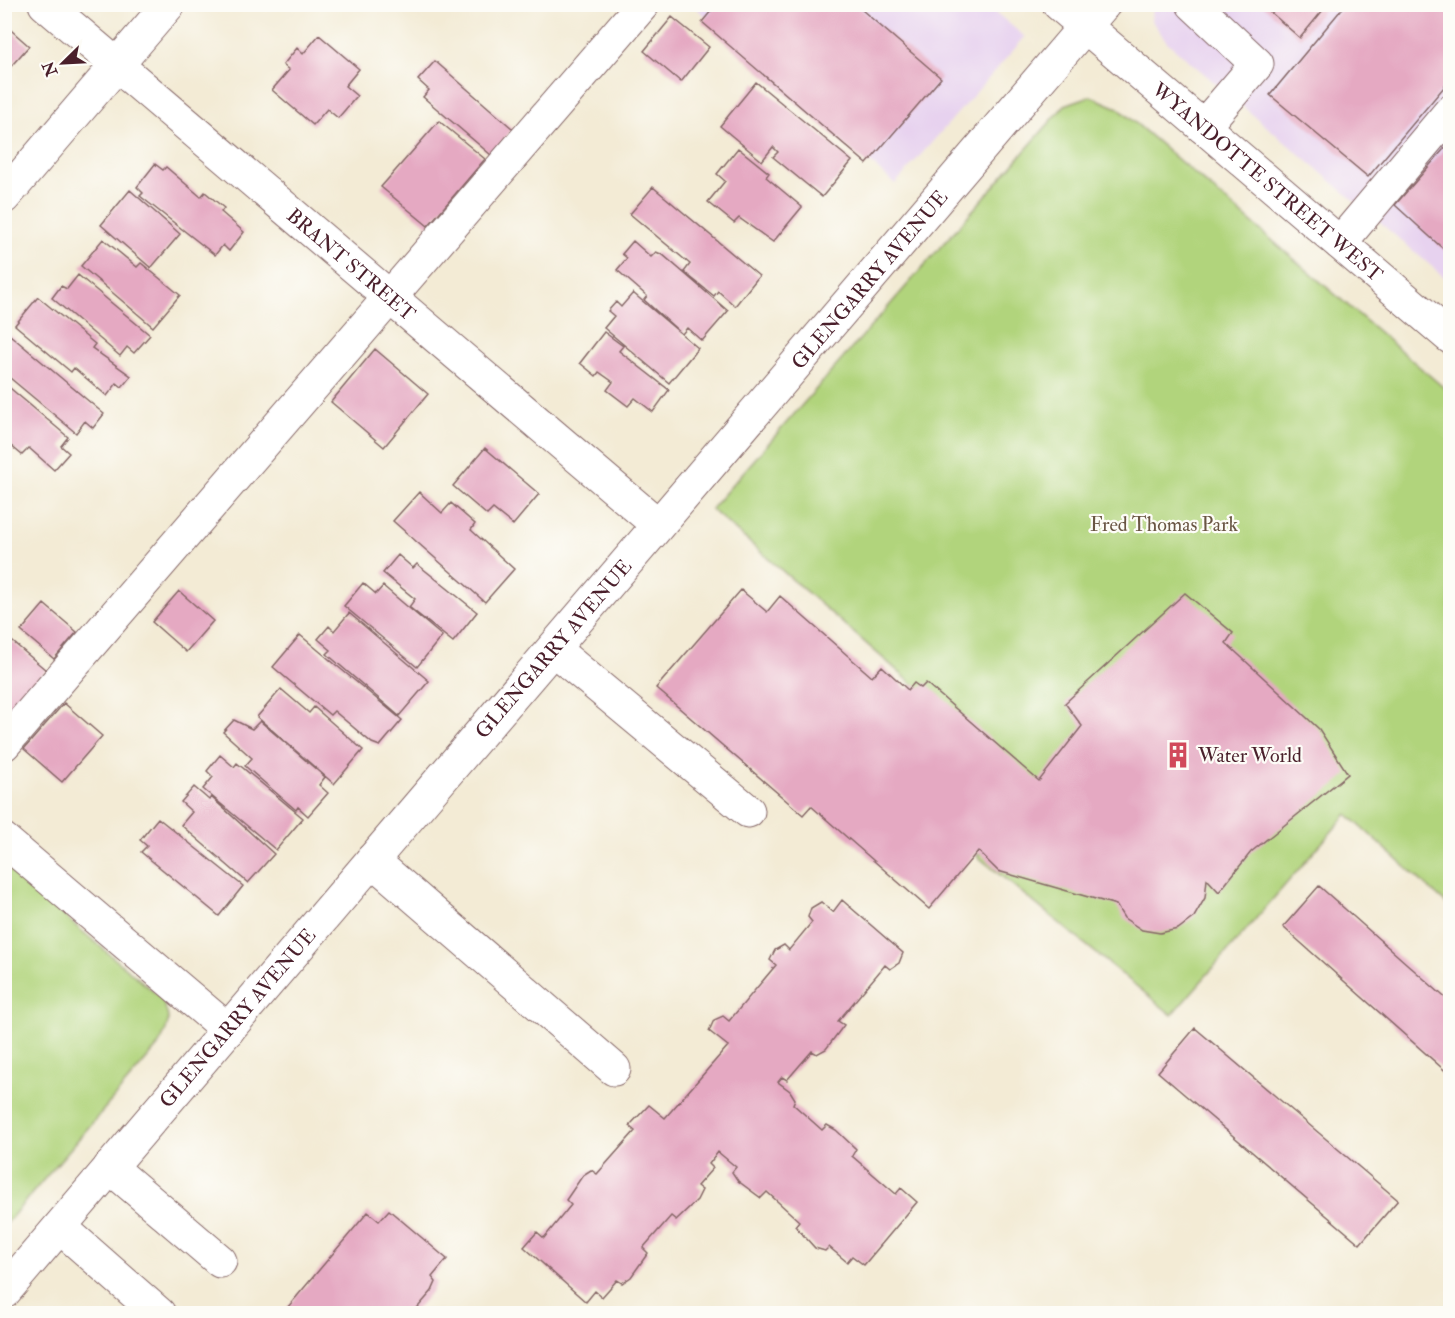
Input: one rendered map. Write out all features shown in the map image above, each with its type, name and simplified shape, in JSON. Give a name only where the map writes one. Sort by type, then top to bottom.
[{"type":"main road","name":"BRANT STREET","points":[[45,4],[658,525]]},
{"type":"main road","points":[[4,197],[169,4]]},
{"type":"main road","points":[[4,744],[643,4]]},
{"type":"main road","name":"WYANDOTTE STREET WEST","points":[[1059,4],[1095,16],[1203,127],[1450,337]]},
{"type":"main road","points":[[1192,4],[1257,64],[1203,127]]},
{"type":"main road","name":"GLENGARRY AVENUE","points":[[4,1293],[1095,16]]},
{"type":"main road","points":[[1340,243],[1450,112]]},
{"type":"main road","points":[[553,649],[748,811]]},
{"type":"main road","points":[[4,840],[228,1030]]},
{"type":"main road","points":[[372,861],[614,1069]]},
{"type":"main road","points":[[110,1167],[220,1261]]},
{"type":"main road","points":[[60,1227],[159,1314]]},
{"type":"shaded area","points":[[693,5],[987,5],[1025,37],[895,184]]},
{"type":"shaded area","points":[[1154,5],[1450,5],[1450,282],[1168,43],[1151,20]]},
{"type":"green space","name":"Fred Thomas Park","points":[[1090,96],[1118,108],[1450,393],[1450,907],[1347,814],[1172,1015],[977,856],[1035,790],[711,509],[1065,105]]},
{"type":"green space","points":[[5,866],[160,997],[168,1021],[158,1046],[5,1225]]},
{"type":"building","points":[[717,4],[855,4],[941,78],[867,164],[702,22]]},
{"type":"building","points":[[1261,4],[1328,4],[1300,38]]},
{"type":"building","points":[[1346,4],[1439,4],[1450,14],[1450,80],[1368,177],[1270,95]]},
{"type":"building","points":[[672,17],[709,47],[681,82],[644,51]]},
{"type":"building","points":[[4,24],[29,46],[4,74]]},
{"type":"building","points":[[319,35],[359,69],[345,86],[357,96],[338,118],[327,109],[313,125],[272,90],[289,70],[283,65],[297,48],[303,54]]},
{"type":"building","points":[[435,61],[513,129],[491,155],[423,97],[429,90],[418,80]]},
{"type":"building","points":[[756,82],[852,161],[822,197],[773,157],[778,152],[773,147],[762,161],[720,126]]},
{"type":"building","points":[[439,121],[485,159],[428,226],[381,187]]},
{"type":"building","points":[[1450,142],[1450,255],[1395,205]]},
{"type":"building","points":[[738,148],[769,173],[766,177],[802,207],[773,242],[739,218],[734,223],[708,202],[725,181],[717,174]]},
{"type":"building","points":[[155,164],[163,170],[166,167],[201,197],[205,192],[224,208],[221,212],[244,232],[229,251],[223,245],[215,255],[140,196],[143,193],[137,187]]},
{"type":"building","points":[[653,187],[759,276],[735,306],[718,291],[714,296],[684,272],[690,264],[630,214]]},
{"type":"building","points":[[130,190],[180,234],[151,268],[101,225]]},
{"type":"building","points":[[103,239],[137,267],[141,263],[180,295],[153,327],[81,266]]},
{"type":"building","points":[[633,241],[651,257],[656,252],[663,255],[728,311],[702,341],[687,328],[682,334],[644,300],[647,296],[617,270],[627,258],[622,254]]},
{"type":"building","points":[[78,275],[150,335],[134,353],[127,347],[120,356],[52,298],[61,286],[67,289]]},
{"type":"building","points":[[633,293],[698,348],[669,383],[604,328],[614,316],[608,311],[616,302],[621,307]]},
{"type":"building","points":[[38,297],[95,344],[92,348],[131,376],[122,387],[117,383],[107,396],[74,368],[71,372],[15,325]]},
{"type":"building","points":[[604,332],[623,346],[619,351],[669,390],[653,412],[635,398],[628,406],[607,390],[613,382],[599,372],[596,376],[580,363]]},
{"type":"building","points":[[10,335],[104,414],[93,428],[85,421],[76,433],[4,373],[4,342]]},
{"type":"building","points":[[375,349],[428,394],[384,447],[331,402]]},
{"type":"building","points":[[4,383],[68,437],[61,446],[69,453],[54,470],[29,448],[22,455],[4,440]]},
{"type":"building","points":[[485,448],[539,494],[513,525],[493,509],[487,515],[453,486]]},
{"type":"building","points":[[419,492],[442,513],[451,503],[475,524],[471,530],[514,569],[485,602],[393,521]]},
{"type":"building","points":[[398,555],[413,568],[417,564],[477,612],[453,642],[409,607],[415,599],[383,573]]},
{"type":"building","points":[[363,583],[376,594],[383,586],[442,636],[417,667],[344,606]]},
{"type":"building","points":[[741,590],[767,612],[780,596],[872,677],[882,666],[908,690],[914,683],[921,688],[926,683],[1039,781],[1082,726],[1065,703],[1185,593],[1233,633],[1226,643],[1319,729],[1348,774],[1251,852],[1219,892],[1207,879],[1205,898],[1194,917],[1178,929],[1160,933],[1142,930],[1124,918],[1116,905],[998,871],[978,851],[929,909],[811,806],[803,815],[656,688]]},
{"type":"building","points":[[179,591],[213,621],[186,652],[152,622]]},
{"type":"building","points":[[44,604],[77,632],[54,659],[21,631]]},
{"type":"building","points":[[349,613],[429,681],[399,716],[327,654],[331,650],[318,639],[329,626],[334,631]]},
{"type":"building","points":[[300,635],[402,720],[380,746],[372,743],[334,711],[330,715],[273,667]]},
{"type":"building","points":[[7,637],[46,670],[5,719],[5,640]]},
{"type":"building","points":[[281,689],[309,713],[314,707],[363,750],[334,784],[257,717]]},
{"type":"building","points":[[64,703],[102,736],[62,782],[24,749]]},
{"type":"building","points":[[234,720],[252,729],[260,721],[325,777],[319,785],[328,793],[308,816],[298,807],[296,810],[245,766],[252,758],[223,732]]},
{"type":"building","points":[[220,755],[234,767],[237,763],[303,818],[276,850],[203,789],[213,777],[207,771]]},
{"type":"building","points":[[194,787],[209,800],[211,797],[274,854],[248,883],[181,825],[192,812],[181,802]]},
{"type":"building","points":[[158,818],[243,886],[219,916],[141,852],[147,846],[140,840]]},
{"type":"building","points":[[1319,886],[1450,1002],[1450,1075],[1283,927]]},
{"type":"building","points":[[842,900],[903,953],[899,963],[890,969],[885,965],[838,1021],[844,1025],[826,1049],[817,1054],[812,1051],[787,1080],[782,1077],[778,1082],[790,1091],[795,1099],[793,1104],[822,1130],[827,1125],[836,1130],[856,1149],[852,1156],[896,1194],[901,1188],[917,1202],[864,1265],[852,1256],[847,1262],[829,1247],[825,1251],[815,1248],[795,1226],[799,1221],[767,1192],[761,1198],[738,1181],[732,1172],[736,1167],[718,1152],[709,1164],[713,1168],[697,1186],[702,1190],[697,1200],[676,1220],[671,1216],[643,1248],[648,1253],[631,1277],[622,1283],[617,1280],[602,1297],[595,1291],[586,1302],[524,1247],[537,1232],[544,1238],[571,1205],[566,1200],[583,1175],[591,1170],[597,1174],[635,1131],[629,1126],[649,1105],[665,1118],[728,1046],[709,1031],[714,1020],[723,1016],[729,1021],[776,965],[770,960],[775,950],[784,945],[789,950],[812,922],[808,917],[811,908],[821,902],[833,912]]},
{"type":"building","points":[[1195,1028],[1398,1200],[1360,1244],[1158,1072]]},
{"type":"building","points":[[389,1210],[447,1259],[432,1277],[436,1282],[432,1291],[412,1314],[407,1310],[403,1314],[282,1314],[368,1212],[379,1221]]},
{"type":"place","name":"Water World","points":[[1178,755]]}]
